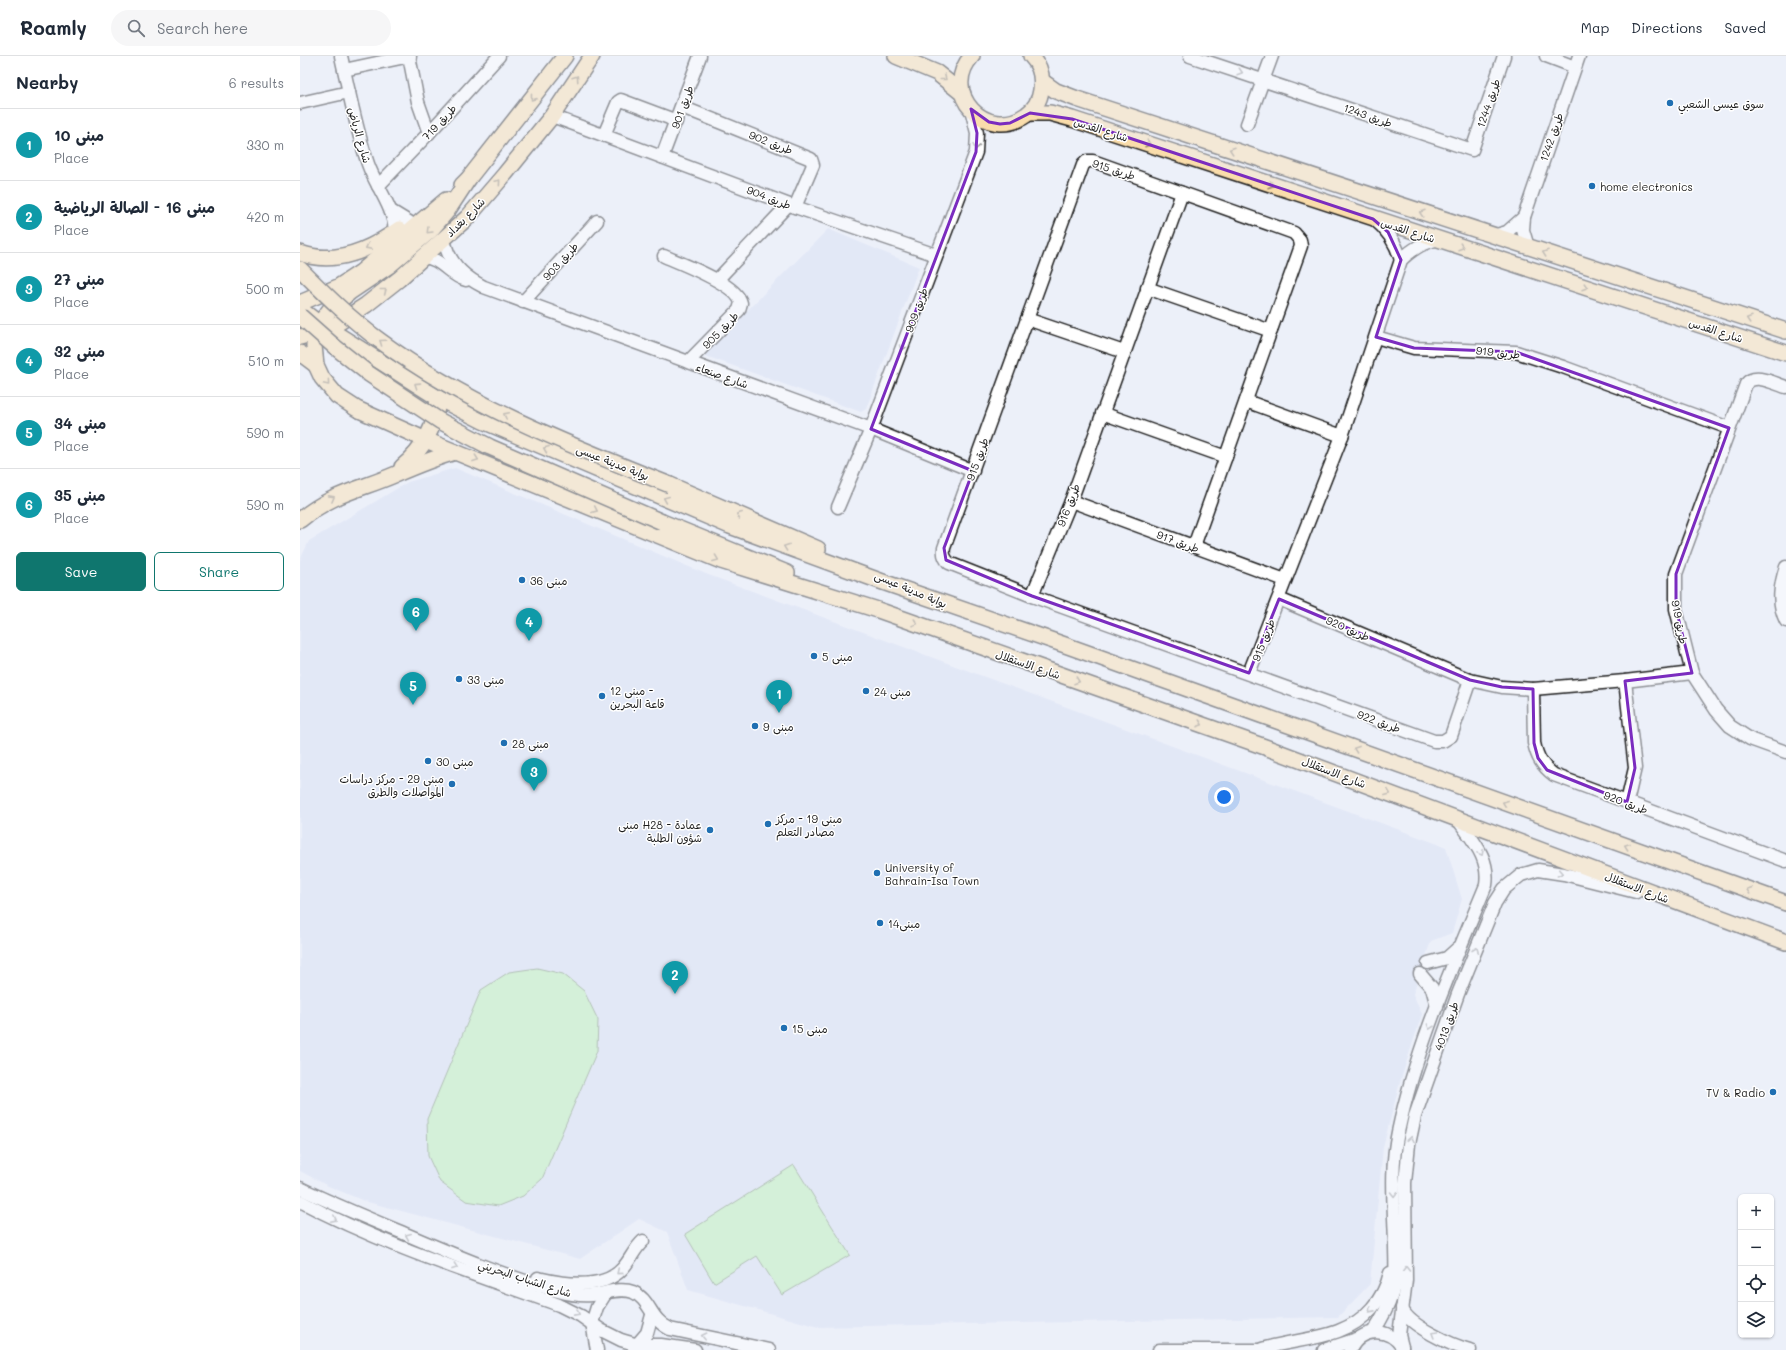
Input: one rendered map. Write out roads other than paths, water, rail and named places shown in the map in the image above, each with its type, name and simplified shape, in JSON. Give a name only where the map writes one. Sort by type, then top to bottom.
[{"type":"main road","points":[[565,56],[469,178],[448,210],[430,231],[390,265],[346,296],[328,311],[314,346],[316,365],[322,378],[337,396],[357,409],[426,440],[513,474],[605,515],[721,561],[878,610]]},
{"type":"main road","name":"شارع بغداد","points":[[300,337],[321,329],[366,305],[399,279],[473,211],[552,116],[592,56]]},
{"type":"main road","points":[[896,56],[937,73],[963,94]]},
{"type":"main road","points":[[972,56],[964,68],[962,76],[963,94],[971,110],[984,119],[1000,124],[1016,121],[1030,112],[1039,98],[1042,81],[1038,66],[1031,56]]},
{"type":"main road","name":"شارع القدس","points":[[1042,81],[1056,91],[1077,100],[1786,331]]},
{"type":"main road","name":"شارع القدس","points":[[1030,112],[1050,113],[1072,119],[1373,219],[1439,239],[1786,353]]},
{"type":"main road","points":[[300,253],[320,258],[348,256],[395,232],[469,178]]},
{"type":"main road","points":[[300,303],[338,287],[361,272],[434,212],[469,178]]},
{"type":"main road","name":"بوابة مدينة عيسى","points":[[300,269],[341,309],[373,335],[424,371],[468,396],[567,444],[670,485],[955,608]]},
{"type":"main road","points":[[360,348],[358,339],[359,321],[366,305]]},
{"type":"main road","points":[[300,309],[321,329],[360,348],[438,398],[518,437],[730,526],[955,608],[1095,656],[1786,904]]},
{"type":"main road","points":[[300,316],[335,347],[369,374],[440,421],[490,447],[662,522],[878,610]]},
{"type":"main road","points":[[300,354],[316,365]]},
{"type":"main road","points":[[394,475],[410,461],[426,440],[435,420],[438,398]]},
{"type":"main road","points":[[300,520],[313,509],[337,495],[394,475],[424,461],[455,452]]},
{"type":"main road","name":"شارع الاستقلال","points":[[878,610],[1265,746],[1786,942]]},
{"type":"street","name":"شارع الرياض","points":[[341,56],[362,148],[378,186],[391,210],[395,232]]},
{"type":"street","points":[[344,70],[409,56],[418,102],[429,133]]},
{"type":"street","name":"طريق 719","points":[[378,186],[429,133],[499,56]]},
{"type":"street","name":"طريق 901","points":[[662,157],[700,56]]},
{"type":"street","name":"طريق 1243","points":[[1190,56],[1472,150]]},
{"type":"street","points":[[1247,124],[1272,56]]},
{"type":"street","name":"طريق 1244","points":[[1472,150],[1504,56]]},
{"type":"street","points":[[1546,56],[1577,61]]},
{"type":"street","name":"طريق 1242","points":[[1528,247],[1524,236],[1524,217],[1577,61]]},
{"type":"street","points":[[300,103],[349,92]]},
{"type":"street","points":[[604,135],[618,102],[621,100],[676,122]]},
{"type":"street","name":"طريق 902","points":[[682,107],[811,159],[813,165],[792,206]]},
{"type":"street","name":"طريق 909","points":[[838,507],[872,429],[936,255],[976,152],[977,133],[971,110]]},
{"type":"street","name":"طريق 904","points":[[552,116],[792,206],[936,255]]},
{"type":"street","name":"طريق 915","points":[[1194,546],[1301,246],[1298,236],[1294,233],[1093,161],[1084,162],[944,548],[944,556],[949,563],[1032,596],[1249,674],[1342,436],[1401,260]]},
{"type":"street","name":"طريق 916","points":[[1032,596],[1070,501],[1182,193]]},
{"type":"street","points":[[717,280],[792,206]]},
{"type":"street","name":"شارع الرياض","points":[[391,210],[409,222]]},
{"type":"street","name":"طريق 1242","points":[[1493,236],[1507,232],[1524,217]]},
{"type":"street","points":[[1373,219],[1388,232],[1398,250],[1401,260],[1416,248],[1428,242],[1439,239]]},
{"type":"street","name":"طريق 903","points":[[523,302],[596,221]]},
{"type":"street","name":"شارع صنعاء","points":[[444,238],[450,258],[471,280]]},
{"type":"street","name":"طريق 905","points":[[664,256],[717,280],[741,300],[739,310],[688,362]]},
{"type":"street","name":"شارع صنعاء","points":[[424,257],[439,261],[457,277],[471,280],[484,287],[523,302],[872,429],[973,471]]},
{"type":"street","points":[[1147,288],[1271,331]]},
{"type":"street","points":[[1027,319],[1124,352]]},
{"type":"street","name":"طريق 919","points":[[1376,337],[1414,348],[1516,352],[1563,367],[1729,428]]},
{"type":"street","name":"طريق 919","points":[[1786,387],[1756,378],[1751,379],[1746,384],[1676,574],[1676,609],[1692,673],[1716,710],[1730,726],[1750,738],[1786,752]]},
{"type":"street","points":[[1246,401],[1342,436]]},
{"type":"street","points":[[1102,413],[1226,457]]},
{"type":"street","name":"طريق 917","points":[[1070,501],[1285,580]]},
{"type":"street","points":[[1786,567],[1780,583],[1780,600],[1786,621]]},
{"type":"street","name":"طريق 920","points":[[1279,599],[1470,680],[1497,686],[1533,689],[1625,681],[1692,673]]},
{"type":"street","name":"طريق 922","points":[[1249,674],[1439,742],[1451,736],[1470,680]]},
{"type":"street","points":[[1625,681],[1635,768],[1626,802]]},
{"type":"street","name":"طريق 920","points":[[1533,689],[1534,743],[1536,752],[1542,764],[1554,775],[1786,861]]},
{"type":"street","name":"طريق 4013","points":[[1403,1349],[1399,1335],[1406,1280],[1405,1183],[1410,1144],[1415,1116],[1455,983],[1462,944],[1486,885],[1487,877],[1483,856],[1459,820]]},
{"type":"street","name":"طريق 4013","points":[[1373,1332],[1387,1308],[1392,1294],[1396,1273],[1393,1177],[1397,1134],[1410,1083],[1437,1006],[1455,983],[1494,903],[1504,889],[1521,875],[1538,870],[1674,901]]},
{"type":"street","points":[[1428,963],[1447,958],[1462,944]]},
{"type":"street","points":[[1420,974],[1432,988],[1437,1006]]},
{"type":"street","name":"شارع الشباب البحريني","points":[[300,1188],[472,1262],[567,1293],[588,1295],[618,1290],[633,1292],[643,1299],[652,1315],[662,1326],[769,1350]]},
{"type":"street","name":"شارع الشباب البحريني","points":[[300,1201],[348,1226],[408,1250],[559,1305],[581,1316],[610,1336],[635,1348],[661,1345],[695,1350]]},
{"type":"street","points":[[472,1262],[556,1282],[600,1282],[616,1274],[623,1268],[637,1247],[643,1242]]},
{"type":"street","points":[[1262,1349],[1284,1343],[1333,1334],[1358,1322],[1377,1303],[1384,1291],[1389,1278],[1395,1248]]},
{"type":"street","points":[[597,1350],[592,1323],[597,1307],[606,1293]]},
{"type":"street","points":[[1402,1308],[1415,1323],[1440,1338],[1470,1350]]},
{"type":"street","points":[[635,1348],[647,1334],[652,1315]]},
{"type":"street","points":[[1324,1350],[1357,1339],[1364,1334],[1373,1332],[1380,1332],[1393,1336],[1403,1349]]},
{"type":"street","points":[[1350,1350],[1357,1339]]},
{"type":"street","points":[[1159,1350],[1281,1350]]},
{"type":"place","name":"سوق عيسى الشعبي","points":[[1670,103]]},
{"type":"place","name":"home electronics","points":[[1592,186]]},
{"type":"place","name":"مبنى 36","points":[[522,580]]},
{"type":"place","name":"مبنى 35","points":[[416,631]]},
{"type":"place","name":"مبنى 32","points":[[529,641]]},
{"type":"place","name":"مبنى 5","points":[[814,656]]},
{"type":"place","name":"مبنى 33","points":[[459,679]]},
{"type":"place","name":"مبنى 24","points":[[866,691]]},
{"type":"place","name":"مبنى 12 - قاعة البحرين","points":[[602,696]]},
{"type":"place","name":"مبنى 34","points":[[413,705]]},
{"type":"place","name":"مبنى 10","points":[[779,713]]},
{"type":"place","name":"مبنى 9","points":[[755,726]]},
{"type":"place","name":"مبنى 28","points":[[504,743]]},
{"type":"place","name":"مبنى 30","points":[[428,761]]},
{"type":"place","name":"مبنى 29 - مركز دراسات المواصلات والطرق","points":[[452,784]]},
{"type":"place","name":"مبنى 27","points":[[534,791]]},
{"type":"place","name":"مبنى 19 - مركز مصادر التعلم","points":[[768,824]]},
{"type":"place","name":"مبنى H28 - عمادة شؤون الطلبة","points":[[710,830]]},
{"type":"place","name":"University of Bahrain-Isa Town","points":[[877,873]]},
{"type":"place","name":"مبنى14","points":[[880,923]]},
{"type":"place","name":"مبنى 16 - الصالة الرياضية","points":[[675,994]]},
{"type":"place","name":"مبنى 15","points":[[784,1028]]},
{"type":"place","name":"TV & Radio","points":[[1773,1092]]}]
